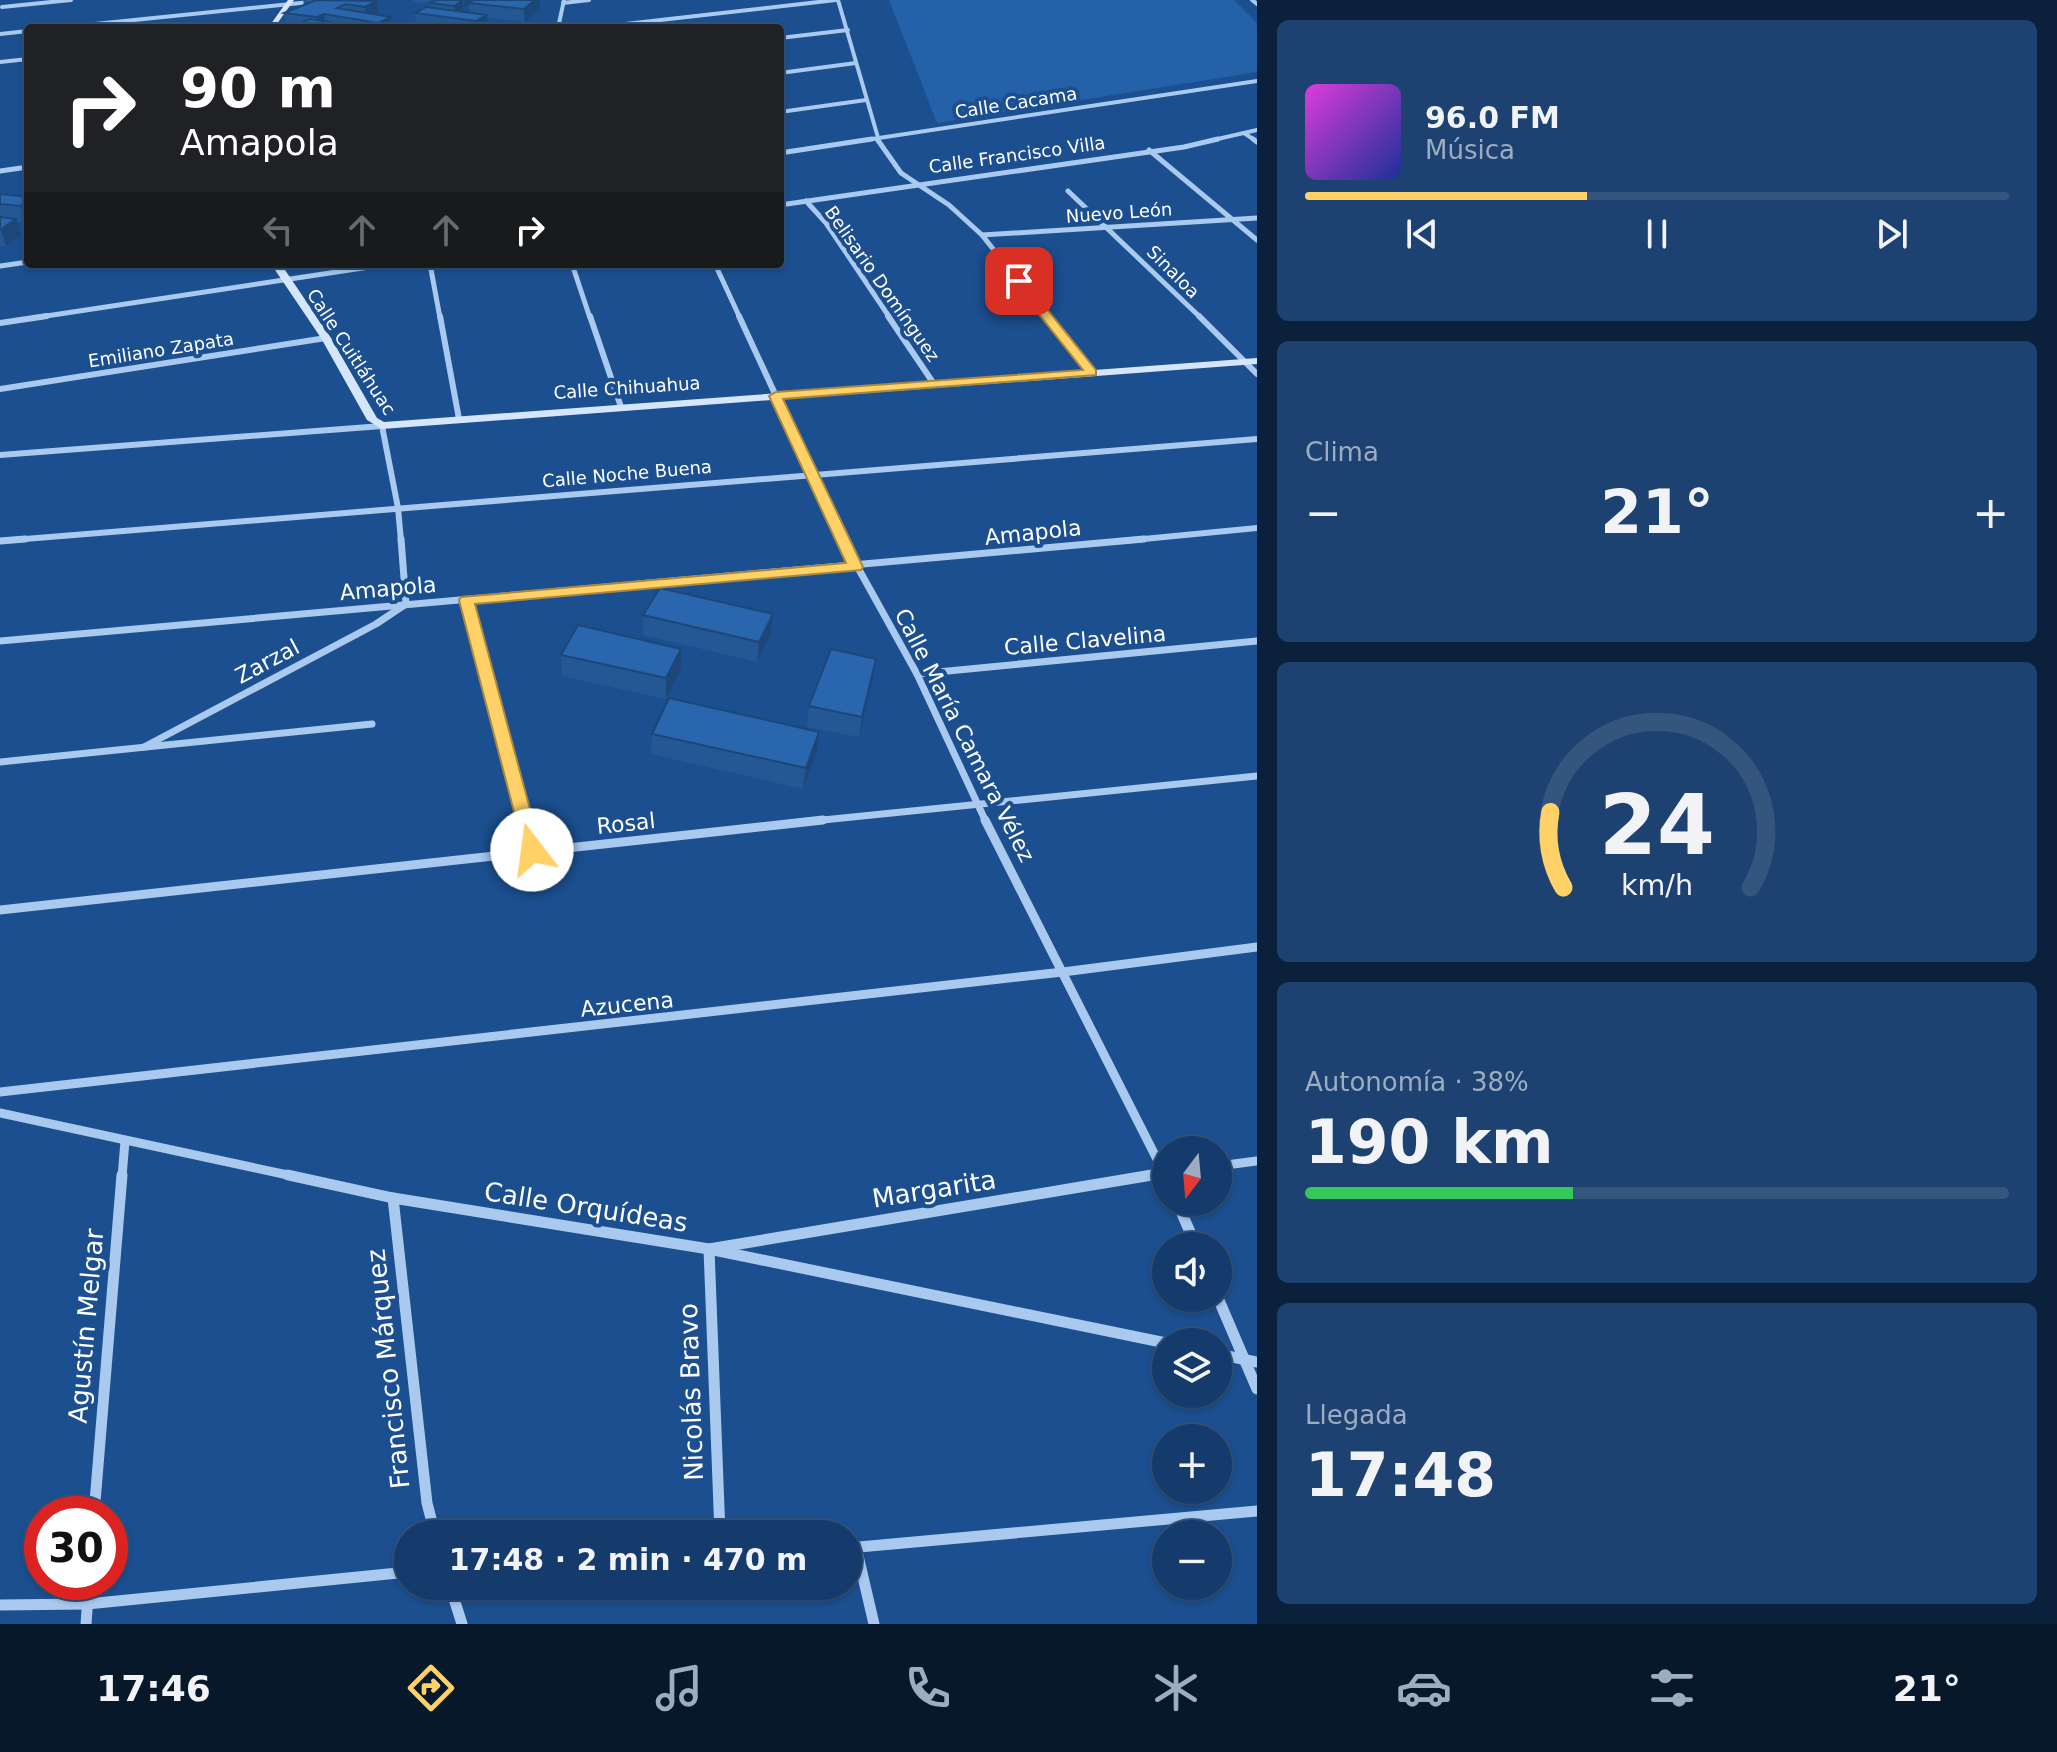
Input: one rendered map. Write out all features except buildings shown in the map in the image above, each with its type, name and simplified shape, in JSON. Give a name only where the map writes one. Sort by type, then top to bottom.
[{"type":"street","points":[[1,8],[10,0]]},
{"type":"street","points":[[1,8],[71,0]]},
{"type":"street","points":[[92,24],[330,0]]},
{"type":"street","points":[[559,24],[564,1],[589,0]]},
{"type":"street","points":[[625,24],[837,0],[877,139],[901,173],[949,205],[982,235],[1092,373]]},
{"type":"street","points":[[1252,0],[1257,4]]},
{"type":"street","points":[[274,24],[290,2]]},
{"type":"street","points":[[784,38],[848,30]]},
{"type":"street","points":[[0,34],[24,31]]},
{"type":"street","points":[[0,62],[24,59]]},
{"type":"street","points":[[784,72],[856,63]]},
{"type":"street","name":"Calle Cacama","points":[[784,152],[1257,81]]},
{"type":"street","points":[[784,111],[866,100]]},
{"type":"street","name":"Calle Francisco Villa","points":[[784,204],[1184,147],[1257,130]]},
{"type":"street","points":[[1244,133],[1257,142]]},
{"type":"street","points":[[1149,150],[1257,240]]},
{"type":"street","points":[[0,171],[24,168]]},
{"type":"street","name":"Sinaloa","points":[[1068,191],[1251,361],[1257,374]]},
{"type":"street","name":"Belisario Domínguez","points":[[806,201],[826,223],[934,384]]},
{"type":"street","name":"Nuevo León","points":[[982,235],[1257,218]]},
{"type":"street","points":[[0,266],[24,263]]},
{"type":"street","name":"Calle Cuitláhuac","points":[[278,268],[326,338],[373,420],[382,426],[398,508],[406,604]]},
{"type":"street","points":[[0,323],[363,268]]},
{"type":"street","points":[[431,268],[459,419]]},
{"type":"street","points":[[573,268],[621,407]]},
{"type":"street","name":"Calle María Camara Vélez","points":[[717,268],[855,567],[917,674],[978,807],[1152,1148]]},
{"type":"street","name":"Emiliano Zapata","points":[[1,391],[326,338]]},
{"type":"street","name":"Calle Chihuahua","points":[[0,455],[1251,361]]},
{"type":"street","name":"Calle Noche Buena","points":[[0,541],[1257,439]]},
{"type":"street","name":"Amapola","points":[[0,641],[855,567],[1257,528]]},
{"type":"street","points":[[466,600],[532,850]]},
{"type":"street","name":"Zarzal","points":[[144,747],[376,624],[406,604]]},
{"type":"street","name":"Calle Clavelina","points":[[917,674],[1257,641]]},
{"type":"street","name":"Zarzal","points":[[0,762],[372,724]]},
{"type":"street","name":"Rosal","points":[[0,910],[532,850],[978,807],[1257,776]]},
{"type":"street","name":"Azucena","points":[[0,1092],[1063,972],[1257,947]]},
{"type":"street","name":"Calle Orquídeas","points":[[0,1113],[393,1198],[709,1249],[1152,1340]]},
{"type":"street","name":"Agustín Melgar","points":[[95,1496],[125,1141]]},
{"type":"street","points":[[1232,1164],[1257,1161]]},
{"type":"street","name":"Margarita","points":[[709,1249],[1152,1176]]},
{"type":"street","name":"Francisco Márquez","points":[[393,1198],[431,1520]]},
{"type":"street","name":"Nicolás Bravo","points":[[709,1249],[719,1520]]},
{"type":"street","points":[[1224,1312],[1257,1389]]},
{"type":"street","points":[[1232,1357],[1257,1362]]},
{"type":"street","points":[[862,1547],[1257,1511]]},
{"type":"street","points":[[0,1605],[87,1604],[394,1573]]},
{"type":"street","points":[[862,1583],[874,1624]]},
{"type":"street","points":[[86,1624],[87,1600]]},
{"type":"street","points":[[454,1600],[462,1624]]},
{"type":"shaded area","points":[[889,0],[1234,0],[1257,23],[1257,72],[937,123]]},
{"type":"route","points":[[532,850],[466,600],[855,567],[776,396],[1092,373],[1019,281]]}]
